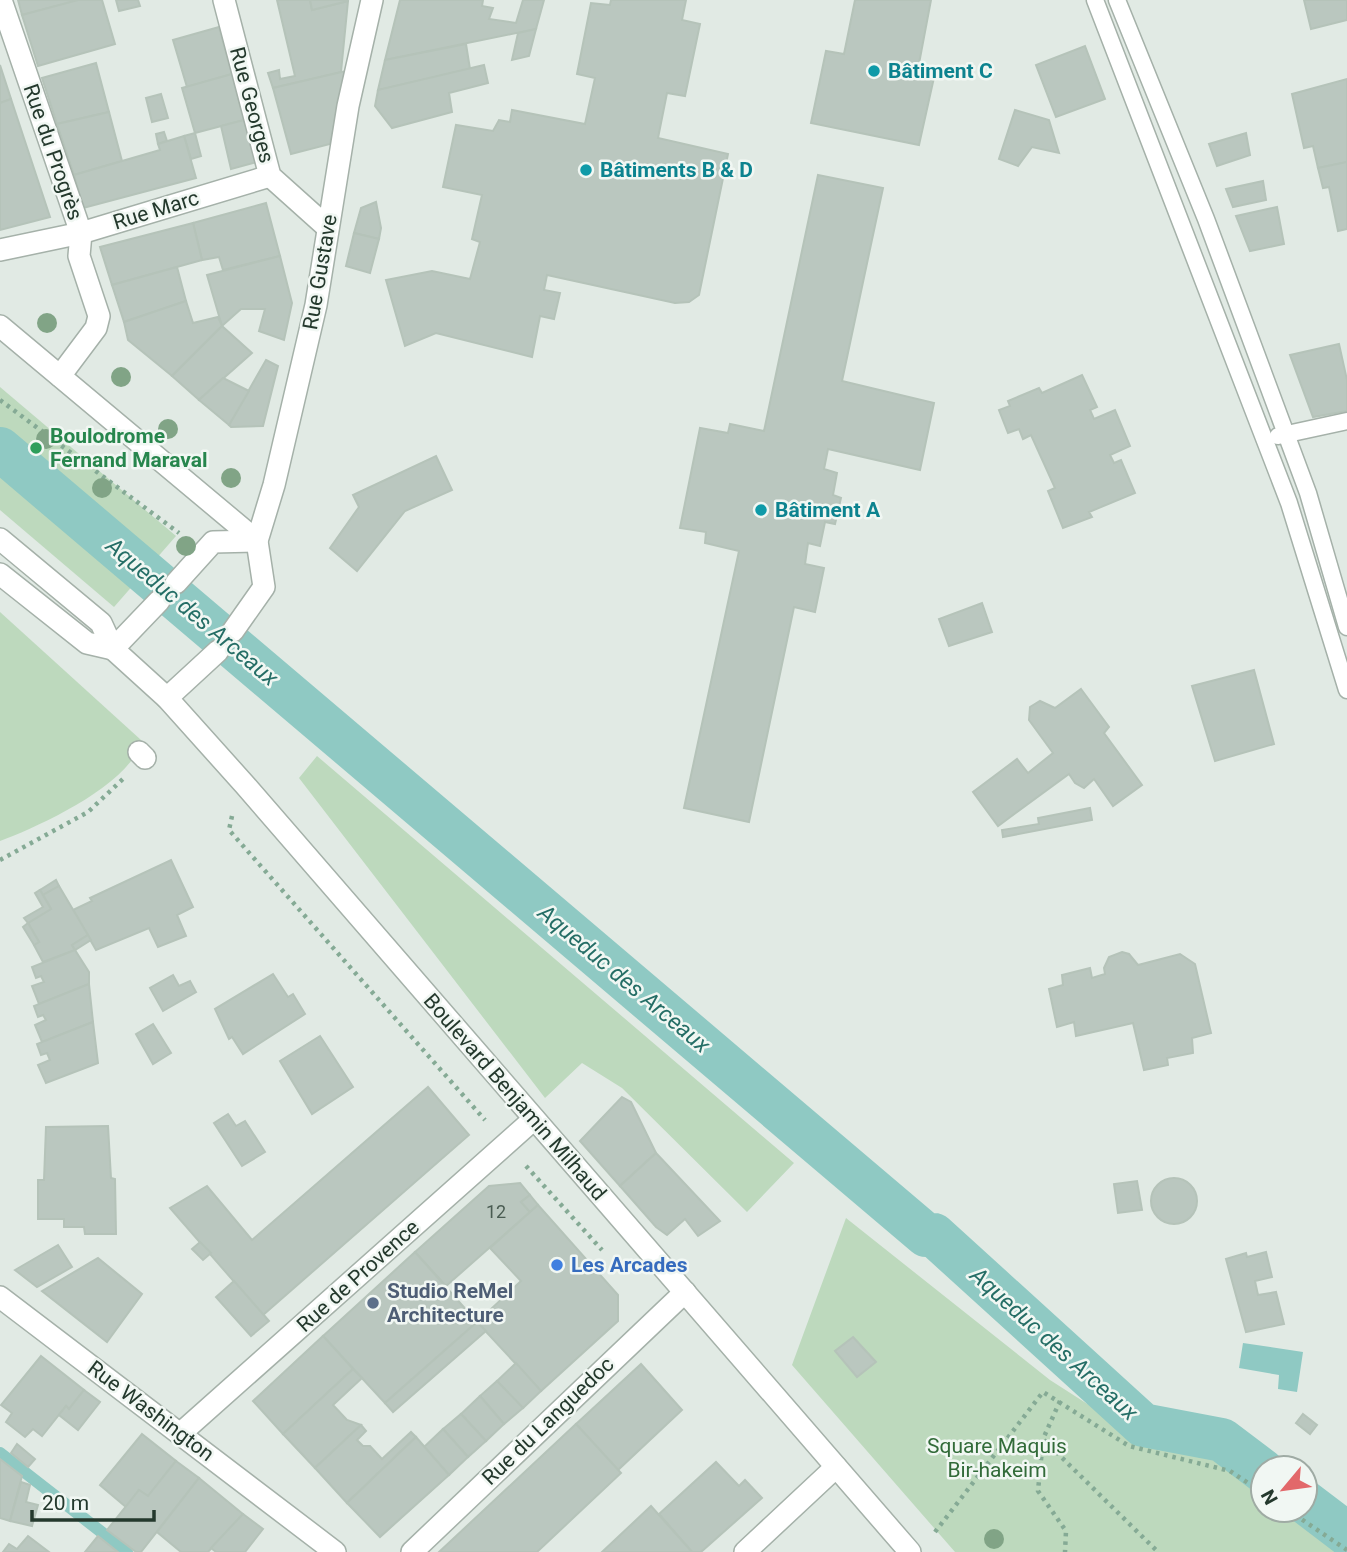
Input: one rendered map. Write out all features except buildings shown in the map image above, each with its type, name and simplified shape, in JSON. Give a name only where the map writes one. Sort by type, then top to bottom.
[{"type":"street","name":"Rue du Progrès","points":[[1,0],[81,233],[79,256],[100,316],[96,328],[60,376]]},
{"type":"street","name":"Rue Georges","points":[[224,0],[271,176],[328,228]]},
{"type":"street","name":"Rue Gustave","points":[[233,631],[264,587],[257,541],[274,485],[316,305],[348,106],[372,0]]},
{"type":"street","name":"Rue Marc","points":[[0,250],[81,233],[271,176]]},
{"type":"street","points":[[0,326],[257,541]]},
{"type":"street","name":"Boulevard Benjamin Milhaud","points":[[0,539],[101,623],[113,649],[167,698],[910,1552]]},
{"type":"street","points":[[176,583],[213,542],[257,541]]},
{"type":"street","name":"Boulevard Benjamin Milhaud","points":[[0,574],[87,643],[113,649]]},
{"type":"street","points":[[113,649],[159,601]]},
{"type":"street","points":[[167,698],[218,651]]},
{"type":"street","name":"Rue de Provence","points":[[181,1433],[534,1119]]},
{"type":"street","name":"Rue du Languedoc","points":[[412,1552],[685,1292]]},
{"type":"street","name":"Rue Washington","points":[[0,1297],[335,1552]]},
{"type":"street","points":[[745,1552],[836,1467]]},
{"type":"lane","points":[[1095,0],[1289,503],[1347,690]]},
{"type":"lane","points":[[1116,0],[1206,219],[1308,493],[1347,627]]},
{"type":"lane","points":[[1265,440],[1347,421]]},
{"type":"path","points":[[0,400],[182,535],[173,545]]},
{"type":"path","points":[[0,860],[88,812],[142,755]]},
{"type":"path","points":[[232,811],[229,830],[606,1254]]},
{"type":"path","points":[[931,1536],[1043,1392],[1129,1446],[1230,1471],[1249,1484]]},
{"type":"path","points":[[1060,1401],[1044,1439],[1038,1491],[1066,1531],[1065,1552]]},
{"type":"path","points":[[1044,1439],[1158,1552]]},
{"type":"path","points":[[1309,1524],[1347,1550]]},
{"type":"green space","name":"Boulodrome Fernand Maraval","points":[[0,387],[176,536],[114,607],[0,510]]},
{"type":"green space","points":[[0,612],[141,740],[134,756],[121,772],[103,787],[59,814],[0,841]]},
{"type":"green space","points":[[317,756],[794,1163],[747,1212],[622,1088],[582,1063],[545,1098],[299,778]]},
{"type":"green space","name":"Square Maquis Bir-hakeim","points":[[846,1218],[1050,1380],[1156,1448],[1223,1454],[1249,1472],[1249,1524],[1319,1522],[1347,1542],[1347,1552],[955,1552],[792,1365]]},
{"type":"water","points":[[1243,1343],[1303,1352],[1297,1392],[1278,1389],[1279,1375],[1239,1368]]},
{"type":"waterway","name":"Aqueduc des Arceaux","points":[[0,449],[926,1235],[934,1235],[1143,1425],[1222,1440],[1249,1460]]},
{"type":"waterway","points":[[0,1453],[127,1552]]},
{"type":"waterway","name":"Aqueduc des Arceaux","points":[[1319,1513],[1347,1534]]},
{"type":"place","name":"Bâtiment C","points":[[874,71]]},
{"type":"place","name":"Bâtiments B & D","points":[[586,170]]},
{"type":"place","name":"Boulodrome Fernand Maraval","points":[[36,448]]},
{"type":"place","name":"Bâtiment A","points":[[761,510]]},
{"type":"place","name":"Les Arcades","points":[[557,1265]]},
{"type":"place","name":"Studio ReMel Architecture","points":[[373,1303]]}]
